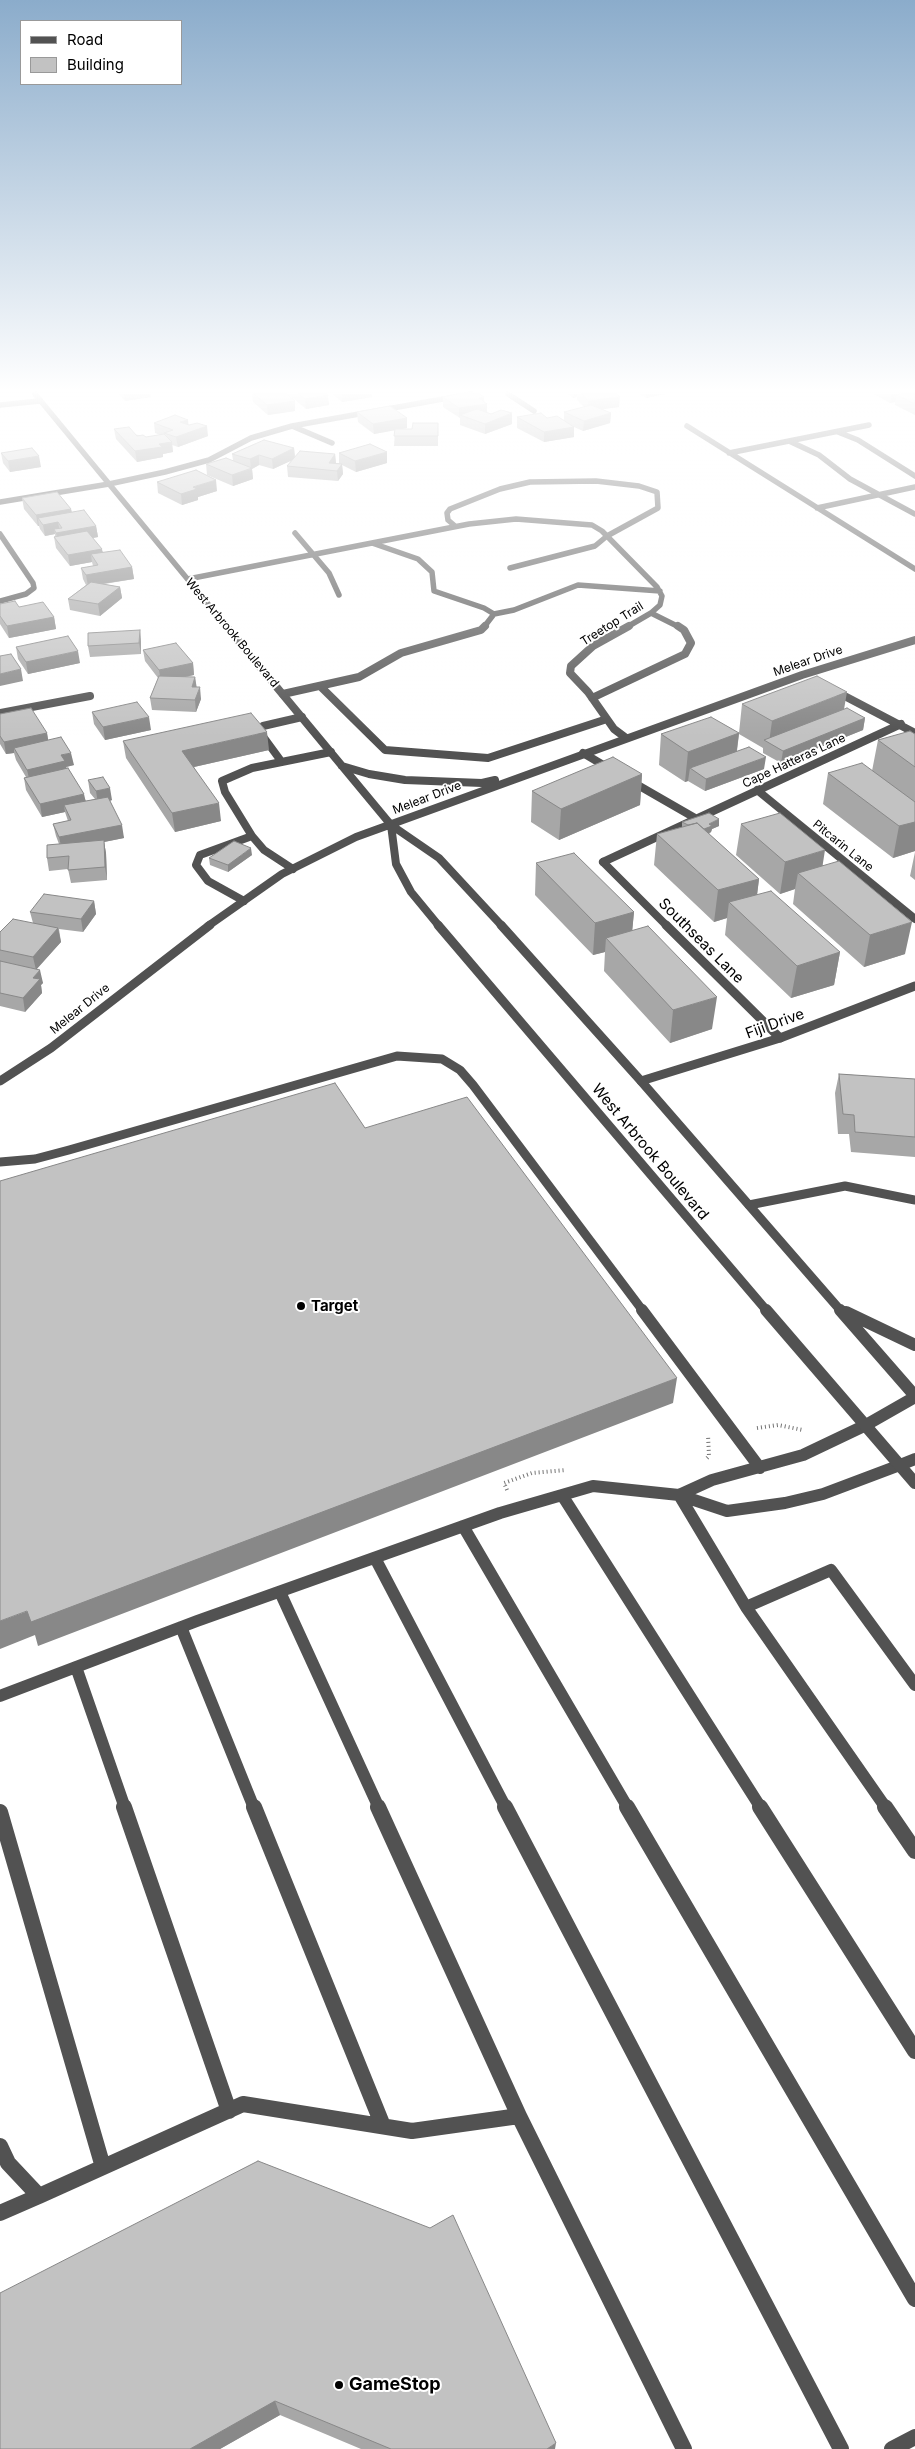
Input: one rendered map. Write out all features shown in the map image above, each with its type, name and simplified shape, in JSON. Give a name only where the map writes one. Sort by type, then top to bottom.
[{"type":"street","name":"West Arbrook Boulevard","points":[[129,508],[391,825],[438,858],[641,1081],[915,1397]]},
{"type":"street","points":[[452,508],[447,513],[448,520],[455,526]]},
{"type":"street","points":[[510,568],[595,546],[607,536],[646,517],[658,508]]},
{"type":"street","points":[[818,508],[915,569]]},
{"type":"street","name":"Treetop Trail","points":[[188,580],[369,542],[495,520],[543,520],[592,525],[607,536],[660,591],[662,596],[660,605],[651,613],[593,646],[571,666],[570,674],[592,698],[614,729],[626,738]]},
{"type":"street","points":[[295,533],[314,553],[329,573],[339,595]]},
{"type":"street","points":[[0,534],[33,583],[34,588],[26,594],[0,601]]},
{"type":"street","points":[[369,542],[418,560],[432,572],[434,591],[484,608],[494,614]]},
{"type":"street","points":[[283,694],[359,677],[401,653],[481,630],[494,614],[514,610],[578,586],[594,585],[660,591]]},
{"type":"street","points":[[592,698],[685,654],[691,643],[684,630],[671,621],[651,613]]},
{"type":"street","name":"Melear Drive","points":[[0,1082],[51,1048],[190,939],[244,901],[292,869],[356,837],[802,675],[915,640]]},
{"type":"street","points":[[802,675],[811,680]]},
{"type":"street","points":[[320,686],[385,750],[488,758],[607,719]]},
{"type":"street","points":[[827,688],[901,724],[915,733]]},
{"type":"street","points":[[0,713],[90,696]]},
{"type":"street","points":[[281,761],[259,731],[263,726],[302,716]]},
{"type":"street","name":"Cape Hatteras Lane","points":[[603,862],[901,724]]},
{"type":"street","points":[[292,869],[264,850],[252,836],[225,792],[222,781],[240,772],[281,761],[331,752]]},
{"type":"street","points":[[583,753],[695,818]]},
{"type":"street","points":[[342,766],[387,777],[439,782],[482,783],[524,775]]},
{"type":"street","name":"Pitcarin Lane","points":[[757,790],[915,919]]},
{"type":"street","name":"West Arbrook Boulevard","points":[[391,825],[396,864],[411,892],[692,1225],[915,1483]]},
{"type":"street","points":[[244,901],[208,881],[196,865],[200,855],[252,836]]},
{"type":"street","name":"Southseas Lane","points":[[603,862],[780,1038]]},
{"type":"street","name":"Fiji Drive","points":[[641,1081],[780,1038],[895,992],[915,986]]},
{"type":"street","points":[[0,1162],[35,1159],[69,1150],[397,1056],[442,1059],[460,1070],[473,1085],[760,1468]]},
{"type":"street","points":[[750,1205],[845,1186],[915,1200]]},
{"type":"street","points":[[838,1307],[865,1323],[915,1345]]},
{"type":"street","points":[[679,1495],[712,1480],[803,1455],[866,1425],[915,1397]]},
{"type":"street","points":[[0,1696],[181,1627],[463,1526],[593,1486],[679,1495],[727,1511],[785,1503],[823,1494],[915,1459]]},
{"type":"street","points":[[562,1495],[915,2050]]},
{"type":"street","points":[[679,1495],[746,1607],[915,1851]]},
{"type":"street","points":[[463,1526],[915,2299]]},
{"type":"street","points":[[375,1558],[841,2449]]},
{"type":"street","points":[[746,1607],[831,1570],[915,1685]]},
{"type":"street","points":[[280,1592],[519,2116],[684,2449]]},
{"type":"street","points":[[181,1627],[383,2126]]},
{"type":"street","points":[[76,1667],[229,2110]]},
{"type":"street","points":[[0,1812],[103,2167]]},
{"type":"street","points":[[0,2213],[243,2104],[412,2131],[519,2116]]},
{"type":"street","points":[[0,2146],[8,2163],[39,2196]]},
{"type":"street","points":[[892,2449],[915,2437]]},
{"type":"path","points":[[703,1462],[709,1456],[708,1434],[778,1425],[811,1432]]},
{"type":"path","points":[[517,1509],[504,1483],[532,1473],[570,1470]]},
{"type":"building","points":[[30,508],[71,509],[36,515]]},
{"type":"building","points":[[84,510],[96,526],[56,533],[54,529],[62,528],[58,522],[43,525],[38,518]]},
{"type":"building","points":[[87,531],[102,549],[68,555],[54,537]]},
{"type":"building","points":[[120,550],[132,567],[86,575],[81,568],[98,565],[91,554]]},
{"type":"building","points":[[91,582],[120,587],[98,604],[68,599]]},
{"type":"building","points":[[15,601],[19,607],[43,602],[54,617],[7,626],[0,616],[0,604]]},
{"type":"building","points":[[140,630],[139,643],[88,646],[88,633]]},
{"type":"building","points":[[68,636],[78,651],[26,662],[16,647]]},
{"type":"building","points":[[176,643],[193,663],[159,670],[143,650]]},
{"type":"building","points":[[11,654],[21,669],[0,674],[0,656]]},
{"type":"building","points":[[159,676],[195,677],[192,687],[200,687],[195,700],[150,698]]},
{"type":"building","points":[[817,676],[847,692],[772,721],[742,704]]},
{"type":"building","points":[[137,702],[149,717],[103,727],[92,712]]},
{"type":"building","points":[[31,708],[47,733],[4,742],[0,736],[0,714]]},
{"type":"building","points":[[847,708],[865,718],[783,751],[764,740]]},
{"type":"building","points":[[251,713],[267,732],[182,751],[219,803],[172,813],[123,741]]},
{"type":"building","points":[[711,717],[739,733],[688,752],[661,734]]},
{"type":"building","points":[[910,731],[915,734],[915,767],[878,740]]},
{"type":"building","points":[[61,737],[71,753],[61,755],[65,761],[27,770],[14,748]]},
{"type":"building","points":[[749,747],[766,757],[706,779],[690,768]]},
{"type":"building","points":[[613,757],[642,774],[561,809],[532,791]]},
{"type":"building","points":[[862,763],[915,802],[915,822],[899,826],[828,773]]},
{"type":"building","points":[[68,768],[84,794],[40,804],[24,778]]},
{"type":"building","points":[[103,777],[110,788],[96,791],[88,780]]},
{"type":"building","points":[[108,797],[122,825],[59,837],[53,824],[71,820],[64,805]]},
{"type":"building","points":[[709,813],[719,819],[709,824],[712,826],[704,829],[697,823],[688,825],[682,822]]},
{"type":"building","points":[[780,813],[825,850],[785,862],[741,824]]},
{"type":"building","points":[[697,823],[759,879],[718,890],[657,834]]},
{"type":"building","points":[[104,840],[105,867],[68,870],[69,856],[47,858],[47,845]]},
{"type":"building","points":[[234,841],[251,848],[228,865],[209,858]]},
{"type":"building","points":[[574,853],[634,912],[595,923],[536,863]]},
{"type":"building","points":[[839,861],[912,922],[870,935],[798,873]]},
{"type":"building","points":[[771,891],[840,952],[797,966],[729,902]]},
{"type":"building","points":[[44,894],[94,901],[81,919],[30,912]]},
{"type":"building","points":[[13,919],[58,928],[33,957],[0,950],[0,932]]},
{"type":"building","points":[[648,926],[717,997],[673,1010],[606,938]]},
{"type":"building","points":[[0,961],[40,970],[33,978],[40,979],[23,998],[0,993]]},
{"type":"building","points":[[839,1074],[915,1079],[915,1137],[855,1132],[854,1115],[843,1114]]},
{"type":"building","name":"Target","points":[[335,1083],[365,1128],[467,1097],[677,1378],[31,1622],[27,1611],[0,1621],[0,1181]]},
{"type":"building","points":[[258,2161],[430,2228],[453,2215],[556,2443],[547,2449],[391,2449],[275,2401],[190,2449],[0,2449],[0,2293]]},
{"type":"place","name":"Target","points":[[301,1306]]},
{"type":"place","name":"GameStop","points":[[339,2385]]}]
